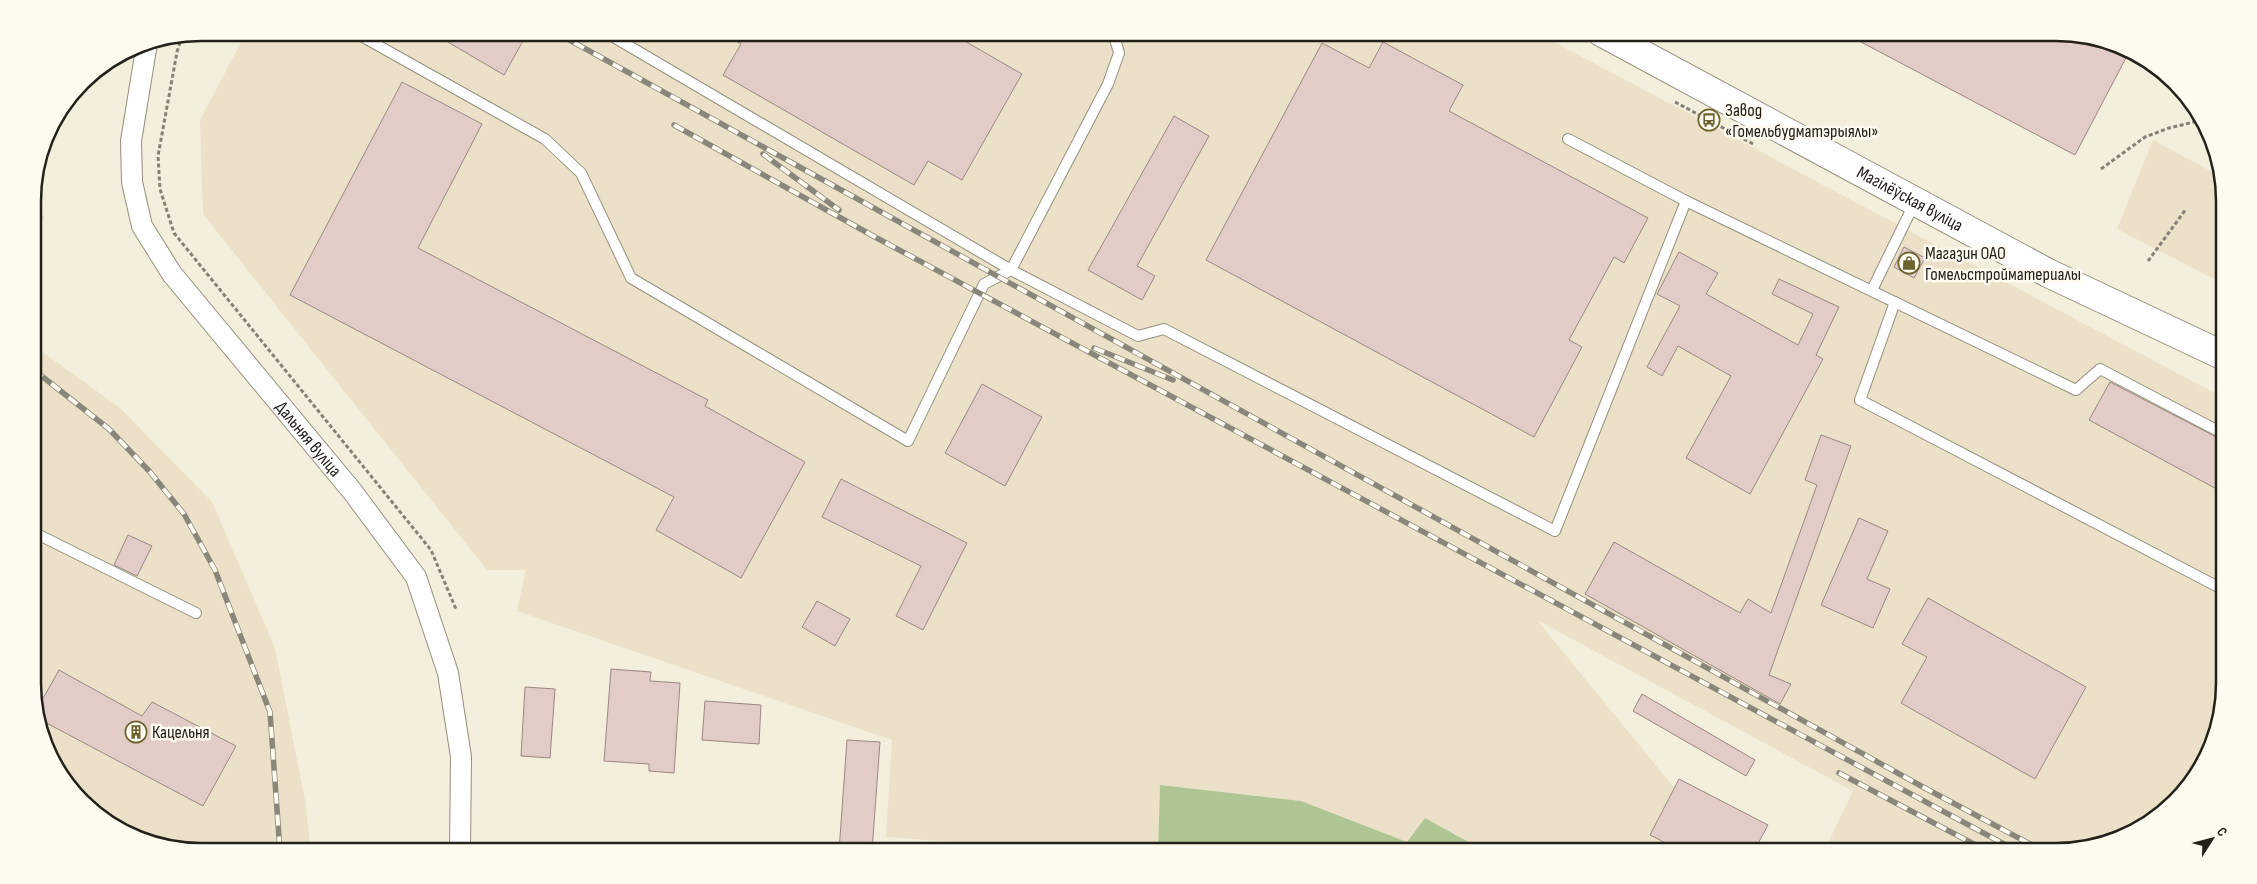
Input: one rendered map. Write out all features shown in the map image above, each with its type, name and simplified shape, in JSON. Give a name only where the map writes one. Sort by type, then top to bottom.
[{"type":"street","name":"Магілёўская вуліца","points":[[1618,41],[2048,273],[2216,352]]},
{"type":"street","name":"Дальняя вуліца","points":[[146,52],[131,141],[132,182],[142,226],[172,274],[352,491],[416,577],[448,673],[461,757],[460,843]]},
{"type":"lane","points":[[372,42],[545,139],[581,173],[631,278],[908,441],[984,284],[1011,270],[1108,84],[1119,53],[1116,42]]},
{"type":"lane","points":[[622,42],[1011,270],[1138,336],[1164,329],[1555,531],[1686,201]]},
{"type":"lane","points":[[1568,139],[1686,201],[2076,390],[2100,369],[2216,430]]},
{"type":"lane","points":[[1872,290],[1916,201]]},
{"type":"lane","points":[[1895,302],[1860,400],[2216,586]]},
{"type":"lane","points":[[41,536],[196,613]]},
{"type":"path","points":[[180,43],[158,156],[160,189],[174,233],[431,550],[456,609]]},
{"type":"path","points":[[1675,102],[1755,145]]},
{"type":"path","points":[[2102,169],[2145,137],[2168,128],[2194,122]]},
{"type":"path","points":[[2148,261],[2186,210]]},
{"type":"shaded area","points":[[1553,41],[2216,394],[2216,682],[2213,714],[2207,734],[2189,772],[2161,803],[2136,821],[2117,831],[2087,840],[2066,842],[1828,842],[1853,791],[1537,620],[1719,842],[1470,842],[1425,818],[1407,842],[1301,801],[1160,785],[1158,842],[962,843],[886,837],[892,740],[517,611],[526,570],[487,570],[203,214],[200,120],[241,42]]},
{"type":"shaded area","points":[[2153,140],[2213,172],[2216,202],[2216,280],[2117,229]]},
{"type":"shaded area","points":[[42,352],[119,407],[212,502],[275,648],[305,800],[310,843],[202,843],[170,840],[150,834],[112,816],[81,788],[68,772],[50,734],[44,714],[41,682]]},
{"type":"green space","points":[[1160,785],[1301,801],[1407,842],[1425,818],[1469,842],[1158,842]]},
{"type":"building","points":[[1859,41],[2055,41],[2087,44],[2126,58],[2075,155]]},
{"type":"building","points":[[448,42],[523,42],[504,75]]},
{"type":"building","points":[[737,42],[966,42],[1022,74],[962,180],[928,161],[914,185],[723,75],[741,44]]},
{"type":"building","points":[[1383,42],[1463,85],[1449,111],[1648,218],[1624,263],[1614,257],[1569,340],[1582,347],[1534,437],[1206,260],[1322,43],[1369,68]]},
{"type":"building","points":[[402,82],[482,124],[418,248],[708,400],[705,406],[805,462],[741,578],[656,530],[674,497],[290,295]]},
{"type":"building","points":[[1174,116],[1209,136],[1137,266],[1155,276],[1142,300],[1088,270]]},
{"type":"building","name":"Магазин ОАО Гомельстройматериалы","points":[[1904,247],[1925,258],[1914,278],[1894,267]]},
{"type":"building","points":[[1679,252],[1718,273],[1706,294],[1798,345],[1813,314],[1772,294],[1779,279],[1839,307],[1816,355],[1823,359],[1750,494],[1686,458],[1731,376],[1678,346],[1662,376],[1647,367],[1680,306],[1657,294]]},
{"type":"building","points":[[2110,382],[2216,437],[2216,489],[2089,420]]},
{"type":"building","points":[[982,384],[1042,417],[1005,486],[945,453]]},
{"type":"building","points":[[1821,435],[1851,446],[1769,675],[1791,684],[1780,704],[1585,594],[1614,542],[1740,613],[1748,599],[1771,613],[1817,485],[1805,480]]},
{"type":"building","points":[[841,479],[967,543],[923,630],[896,616],[921,566],[822,517]]},
{"type":"building","points":[[1859,518],[1888,531],[1867,579],[1890,589],[1873,628],[1821,605]]},
{"type":"building","points":[[128,535],[152,546],[137,576],[114,565]]},
{"type":"building","points":[[1928,598],[2086,687],[2035,779],[1901,703],[1927,657],[1902,644]]},
{"type":"building","points":[[817,601],[850,619],[835,646],[802,627]]},
{"type":"building","points":[[611,669],[651,672],[650,681],[680,683],[674,773],[649,771],[649,764],[604,761]]},
{"type":"building","name":"Кацельня","points":[[59,670],[142,716],[152,702],[236,746],[203,806],[47,723],[43,699]]},
{"type":"building","points":[[525,687],[555,689],[550,758],[521,756]]},
{"type":"building","points":[[1642,694],[1755,760],[1746,776],[1633,711]]},
{"type":"building","points":[[705,701],[761,705],[759,744],[702,740]]},
{"type":"building","points":[[847,740],[880,742],[873,843],[840,843]]},
{"type":"building","points":[[1679,779],[1768,825],[1759,842],[1664,842],[1650,835]]},
{"type":"railway","points":[[573,42],[1923,787],[2026,842]]},
{"type":"railway","points":[[674,125],[875,237],[2000,842]]},
{"type":"railway","points":[[763,154],[839,210]]},
{"type":"railway","points":[[1094,348],[1173,380]]},
{"type":"railway","points":[[42,376],[109,429],[150,472],[184,514],[215,570],[270,712],[279,843]]},
{"type":"railway","points":[[1839,773],[1970,842]]},
{"type":"place","name":"Завод «Гомельбудматэрыялы»","points":[[1709,120]]},
{"type":"place","name":"Магазин ОАО Гомельстройматериалы","points":[[1909,263]]},
{"type":"place","name":"Кацельня","points":[[136,732]]}]
